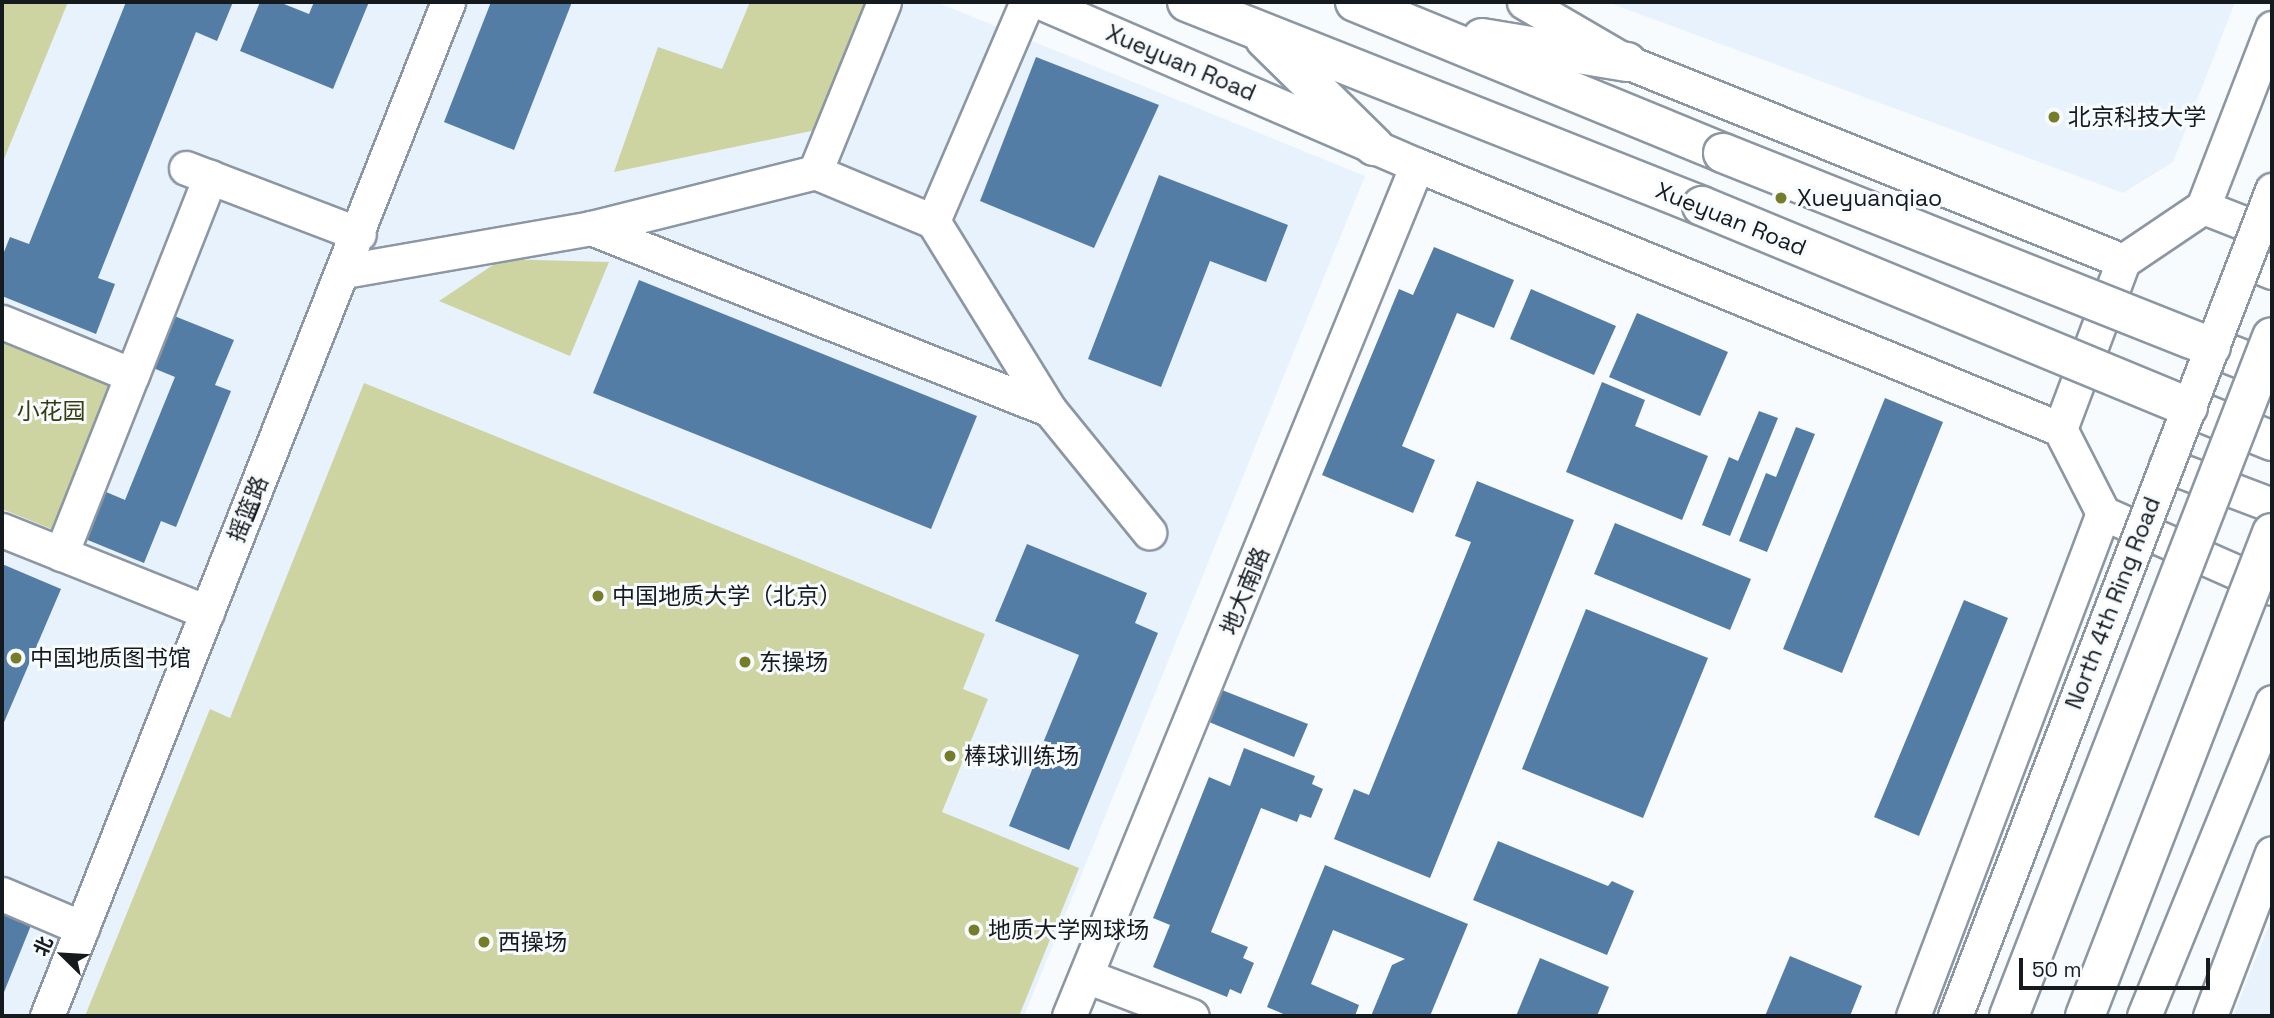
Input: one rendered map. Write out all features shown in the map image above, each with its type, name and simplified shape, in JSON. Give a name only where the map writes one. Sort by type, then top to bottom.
[{"type":"main road","name":"Xueyuan Road","points":[[1187,2],[1702,206],[2272,440]]},
{"type":"main road","points":[[1355,2],[1723,153],[2272,371]]},
{"type":"main road","points":[[1418,27],[1627,61]]},
{"type":"main road","points":[[1253,28],[1374,146]]},
{"type":"main road","points":[[2009,1016],[2272,337]]},
{"type":"main road","points":[[2085,1016],[2272,533]]},
{"type":"street","name":"摇篮路","points":[[47,1016],[345,271],[449,2]]},
{"type":"street","points":[[815,172],[884,2]]},
{"type":"street","points":[[933,221],[1027,2]]},
{"type":"street","name":"Xueyuan Road","points":[[1040,2],[1417,165],[2060,429]]},
{"type":"street","points":[[1524,2],[1627,61],[2123,261]]},
{"type":"street","points":[[2272,28],[2203,207],[2123,261],[2060,429],[2103,513],[2272,588]]},
{"type":"street","name":"地大南路","points":[[1069,1016],[1417,165]]},
{"type":"street","points":[[61,554],[132,375],[198,172],[359,234]]},
{"type":"street","points":[[345,271],[591,228],[815,172],[933,221],[1049,409],[1149,532]]},
{"type":"street","name":"North 4th Ring Road","points":[[1955,1016],[2211,346],[2259,267],[2272,190]]},
{"type":"street","points":[[2203,207],[2272,234]]},
{"type":"street","points":[[591,228],[1049,409]]},
{"type":"street","points":[[2,322],[132,375]]},
{"type":"street","points":[[2166,465],[2272,505]]},
{"type":"street","points":[[1913,1016],[2103,513]]},
{"type":"street","points":[[2,530],[207,612]]},
{"type":"street","points":[[2144,1016],[2272,702]]},
{"type":"street","points":[[2210,1016],[2272,853]]},
{"type":"street","points":[[2,894],[82,928]]},
{"type":"street","points":[[1086,976],[1192,1016]]},
{"type":"shaded area","name":"中国地质大学（北京）","points":[[2,2],[936,2],[1365,176],[1024,1016],[2,1016]]},
{"type":"shaded area","name":"北京科技大学","points":[[1607,2],[2235,2],[2173,162],[2123,193]]},
{"type":"shaded area","points":[[2272,918],[2272,1016],[2233,1016]]},
{"type":"green space","points":[[2,2],[68,2],[2,164]]},
{"type":"green space","points":[[750,2],[868,2],[816,130],[614,172],[658,47],[722,69]]},
{"type":"green space","points":[[502,259],[609,262],[570,356],[439,301]]},
{"type":"green space","name":"小花园","points":[[2,337],[115,385],[54,530],[2,509]]},
{"type":"green space","points":[[364,383],[985,634],[963,689],[988,699],[942,812],[1079,868],[1019,1016],[85,1016],[210,709],[230,718]]},
{"type":"building","points":[[126,2],[233,2],[217,41],[196,32],[98,278],[115,284],[96,334],[2,296],[2,257],[10,237],[29,244]]},
{"type":"building","points":[[260,2],[279,2],[309,14],[314,2],[369,2],[333,89],[240,51]]},
{"type":"building","points":[[491,2],[572,2],[514,150],[444,122]]},
{"type":"building","points":[[1036,57],[1159,105],[1094,248],[980,201]]},
{"type":"building","points":[[1159,175],[1288,225],[1266,282],[1210,261],[1161,387],[1088,359]]},
{"type":"building","points":[[1434,247],[1514,280],[1494,328],[1457,313],[1402,446],[1435,460],[1413,513],[1322,475],[1399,289],[1413,295]]},
{"type":"building","points":[[639,280],[977,416],[931,529],[593,393]]},
{"type":"building","points":[[1531,289],[1616,326],[1594,375],[1510,339]]},
{"type":"building","points":[[162,311],[234,340],[215,385],[231,391],[176,527],[161,521],[144,563],[73,534],[92,486],[125,500],[175,377],[141,363]]},
{"type":"building","points":[[1637,313],[1728,352],[1700,416],[1609,377]]},
{"type":"building","points":[[1602,382],[1645,400],[1635,426],[1708,456],[1682,520],[1566,472]]},
{"type":"building","points":[[1885,398],[1943,422],[1842,673],[1783,649]]},
{"type":"building","points":[[1759,411],[1778,418],[1730,536],[1702,525],[1729,457],[1738,461]]},
{"type":"building","points":[[1796,427],[1815,434],[1767,552],[1739,541],[1766,473],[1776,477]]},
{"type":"building","points":[[1477,481],[1574,520],[1430,878],[1334,839],[1354,789],[1369,795],[1471,542],[1455,536]]},
{"type":"building","points":[[1615,523],[1751,579],[1730,630],[1594,574]]},
{"type":"building","points":[[1027,544],[1147,593],[1135,623],[1158,633],[1069,850],[1009,826],[1079,655],[995,621]]},
{"type":"building","name":"中国地质图书馆","points":[[2,564],[61,589],[2,727]]},
{"type":"building","points":[[1964,600],[2008,618],[1919,836],[1874,817]]},
{"type":"building","points":[[1586,609],[1708,658],[1643,818],[1522,769]]},
{"type":"building","points":[[1222,690],[1308,724],[1294,757],[1209,722]]},
{"type":"building","points":[[1244,748],[1315,776],[1312,784],[1323,789],[1311,818],[1300,814],[1297,822],[1261,808],[1211,932],[1248,947],[1243,958],[1254,963],[1241,994],[1230,989],[1227,997],[1153,967],[1170,925],[1153,918],[1209,777],[1230,786]]},
{"type":"building","points":[[1498,841],[1608,886],[1612,881],[1634,891],[1607,955],[1473,900]]},
{"type":"building","points":[[1325,865],[1468,924],[1430,1016],[1371,1016],[1392,965],[1405,959],[1333,930],[1311,984],[1359,1005],[1355,1016],[1288,1016],[1267,1007]]},
{"type":"building","points":[[2,904],[34,918],[2,997]]},
{"type":"building","points":[[1790,956],[1862,986],[1850,1016],[1765,1016]]},
{"type":"building","points":[[1540,958],[1609,987],[1597,1016],[1516,1016]]},
{"type":"place","name":"北京科技大学","points":[[2054,117]]},
{"type":"place","name":"Xueyuanqiao","points":[[1781,198]]},
{"type":"place","name":"中国地质大学（北京）","points":[[598,596]]},
{"type":"place","name":"中国地质图书馆","points":[[16,658]]},
{"type":"place","name":"东操场","points":[[745,662]]},
{"type":"place","name":"棒球训练场","points":[[950,756]]},
{"type":"place","name":"地质大学网球场","points":[[974,930]]},
{"type":"place","name":"西操场","points":[[484,942]]}]
